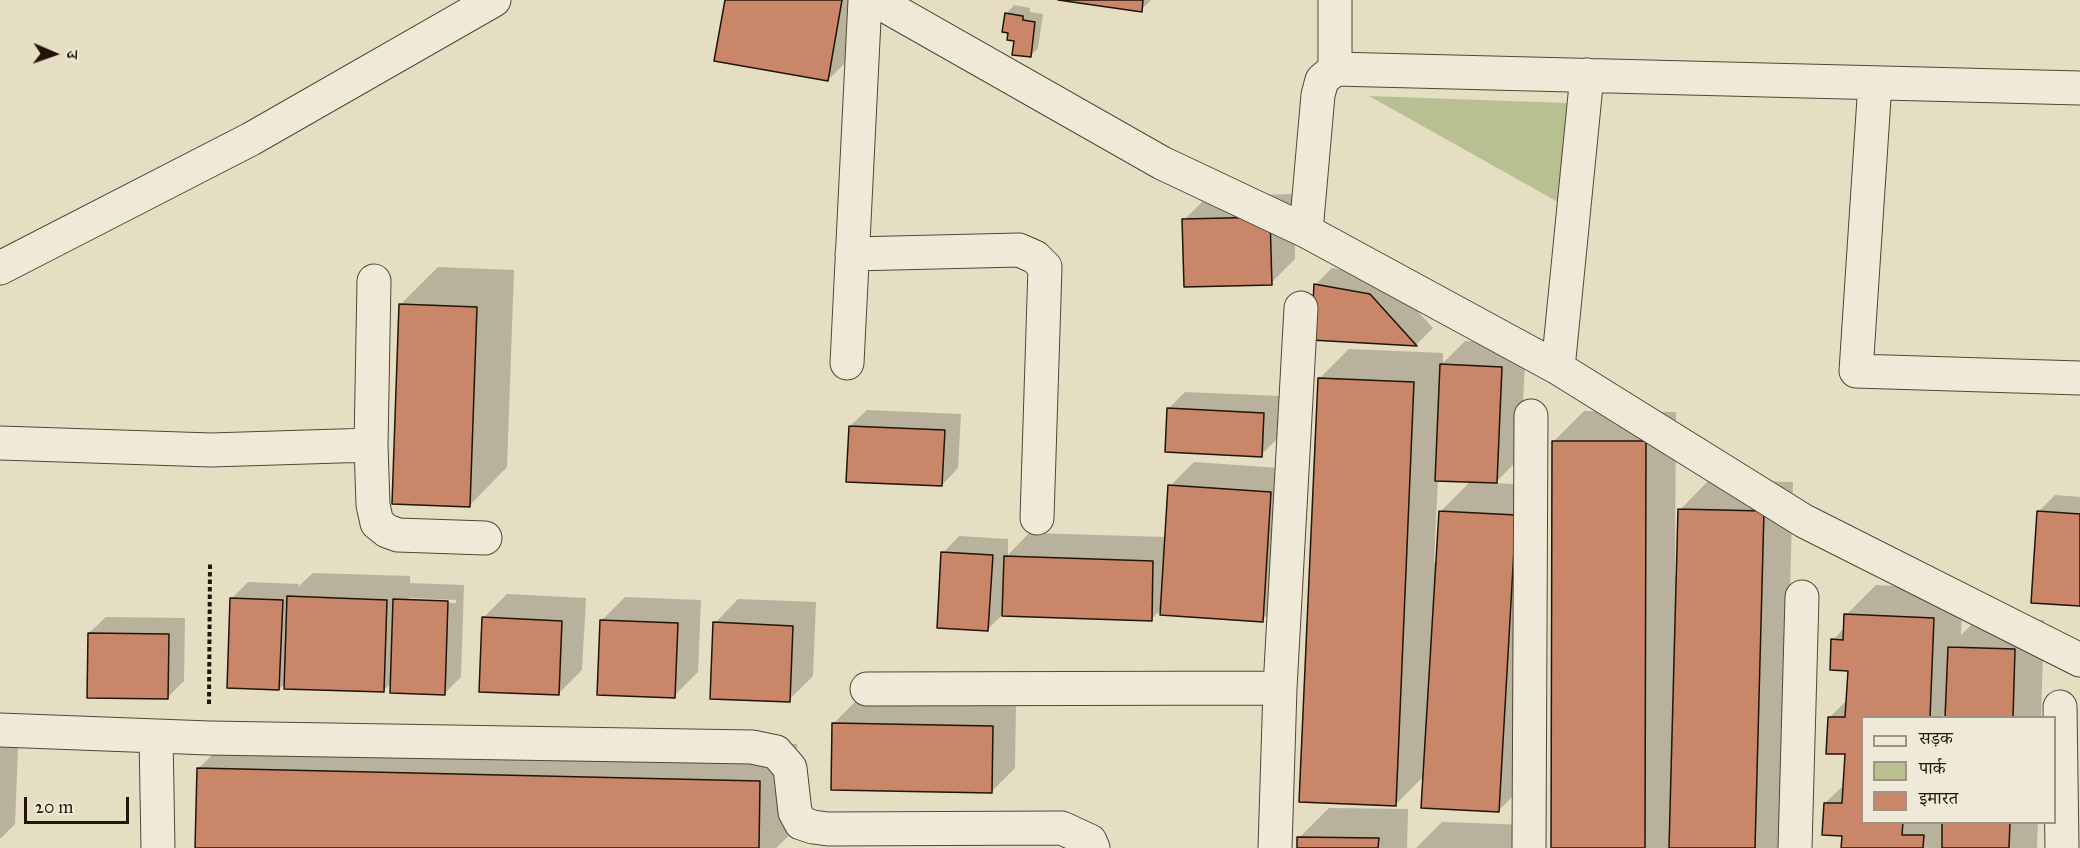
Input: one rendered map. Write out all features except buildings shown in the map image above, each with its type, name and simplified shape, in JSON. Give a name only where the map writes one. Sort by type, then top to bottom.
[{"type":"street","points":[[0,268],[250,139],[494,0]]},
{"type":"street","points":[[847,363],[865,0]]},
{"type":"street","points":[[875,0],[1162,163],[1306,231],[1558,368],[1804,521],[2080,660]]},
{"type":"street","points":[[1335,0],[1335,69]]},
{"type":"street","points":[[1306,231],[1318,95],[1322,80],[1335,69],[2080,88]]},
{"type":"street","points":[[1558,368],[1587,75]]},
{"type":"street","points":[[1875,83],[1856,371],[2080,378]]},
{"type":"street","points":[[852,254],[1019,250],[1035,257],[1045,267],[1037,518]]},
{"type":"street","points":[[374,281],[371,445],[373,506],[377,522],[387,531],[398,535],[485,538]]},
{"type":"street","points":[[1275,848],[1280,688],[1301,308]]},
{"type":"street","points":[[1529,848],[1531,416]]},
{"type":"street","points":[[0,443],[211,450],[371,445]]},
{"type":"street","points":[[1795,848],[1802,597]]},
{"type":"street","points":[[867,689],[1280,688]]},
{"type":"street","points":[[2060,707],[2062,848]]},
{"type":"street","points":[[0,730],[209,738],[752,747],[776,752],[790,768],[799,835],[828,829],[859,838],[1062,828],[1090,841],[1093,848]]},
{"type":"street","points":[[156,736],[158,848]]},
{"type":"path","points":[[209,738],[210,562]]},
{"type":"green space","points":[[1369,96],[1567,103],[1558,202]]}]
